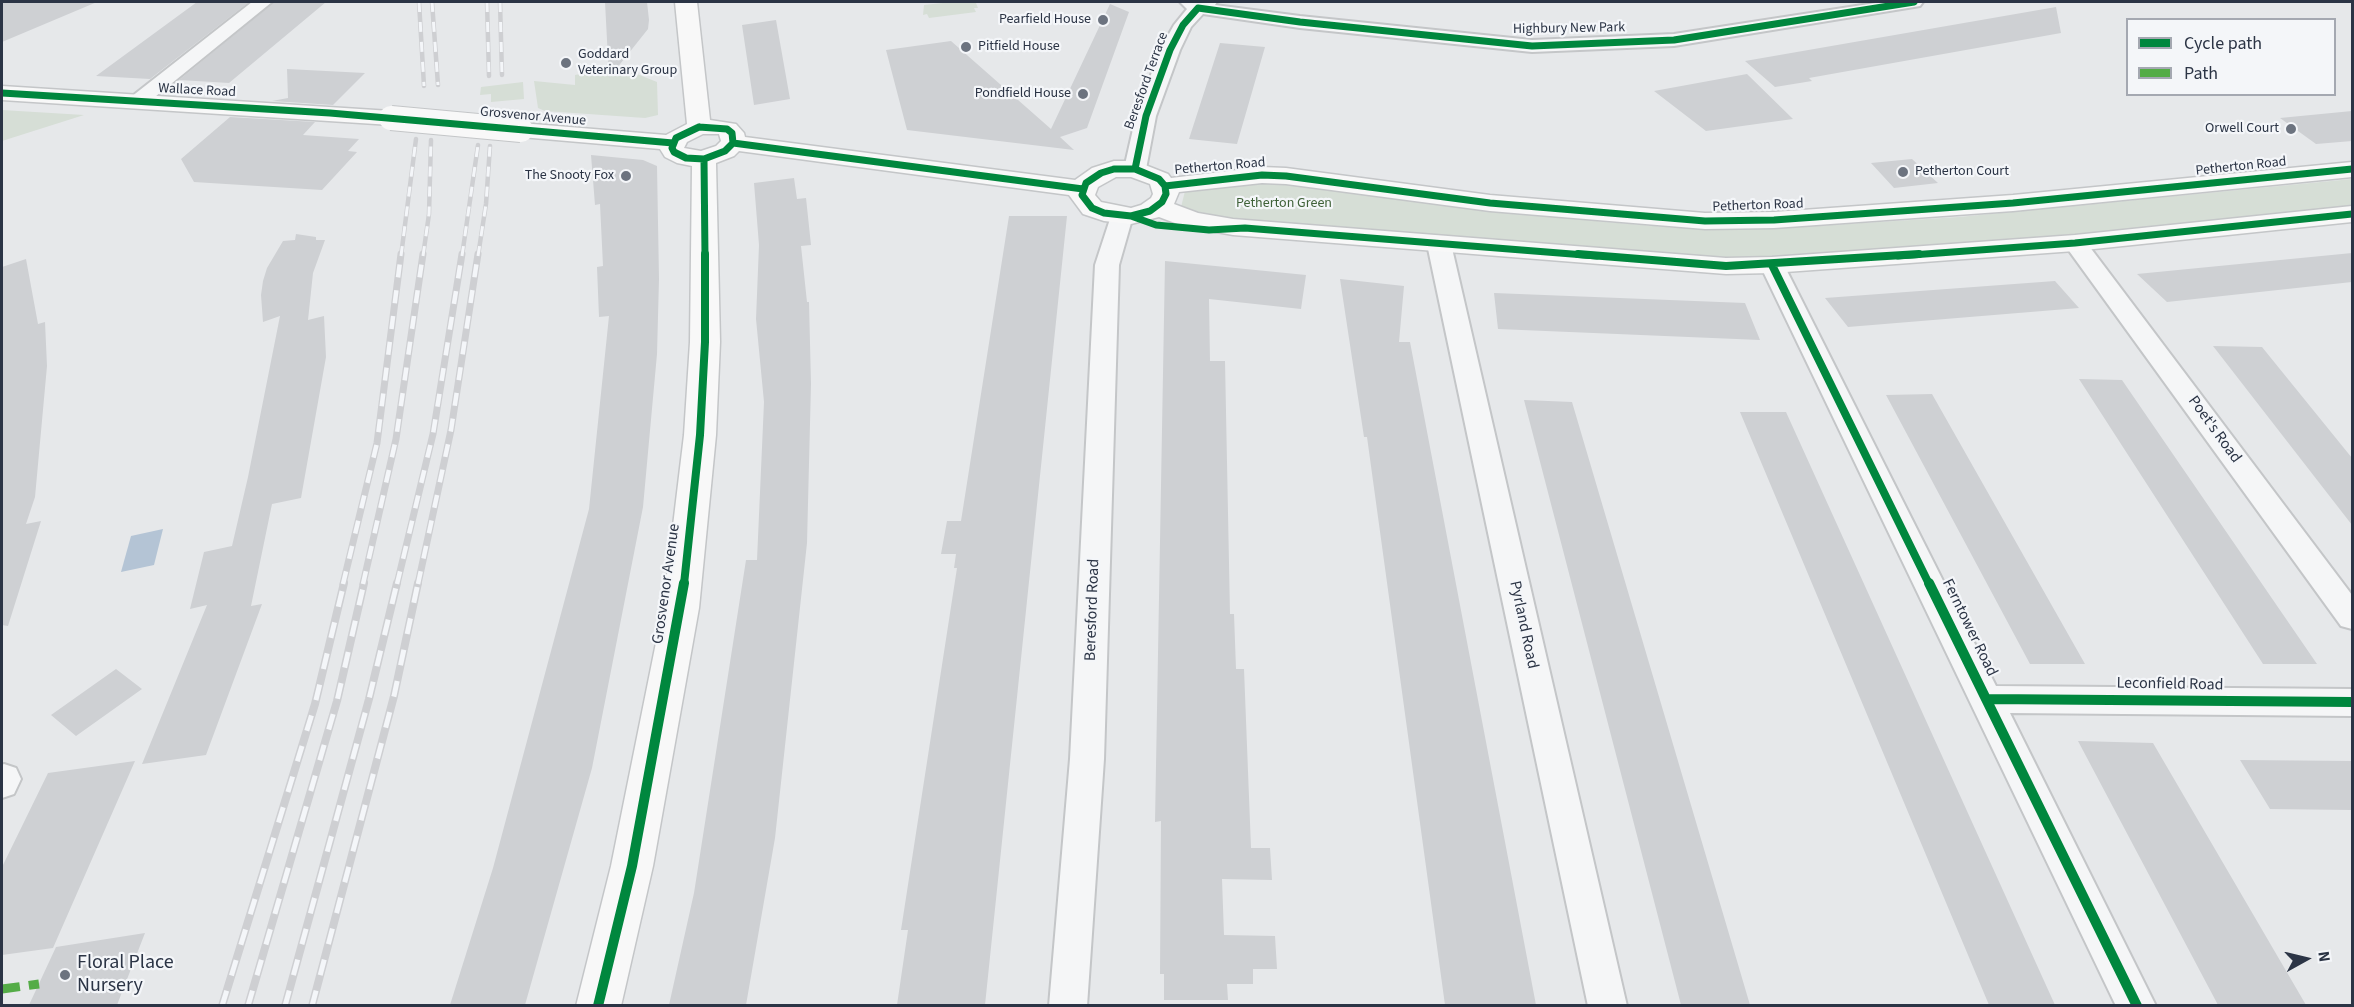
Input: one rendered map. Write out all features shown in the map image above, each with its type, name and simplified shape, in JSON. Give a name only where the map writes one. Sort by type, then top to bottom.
[{"type":"street","name":"Wallace Road","points":[[138,101],[263,2]]},
{"type":"street","name":"Grosvenor Avenue","points":[[598,1005],[632,866],[681,608],[700,435],[712,143],[686,2]]},
{"type":"street","name":"Highbury New Park","points":[[1199,4],[1300,22],[1532,46],[1674,40],[1914,2]]},
{"type":"street","name":"Beresford Terrace","points":[[1135,169],[1146,116],[1170,50],[1183,26],[1199,4]]},
{"type":"street","name":"Wallace Road","points":[[2,93],[391,118]]},
{"type":"street","name":"Grosvenor Avenue","points":[[391,118],[673,143],[672,148],[678,156],[712,143]]},
{"type":"street","points":[[712,143],[1083,189],[1091,179],[1101,173],[1135,169]]},
{"type":"street","name":"Petherton Road","points":[[1135,169],[1159,179],[1162,196],[1206,224],[1688,264],[1772,265],[2075,243],[2352,214]]},
{"type":"street","name":"Petherton Road","points":[[1083,189],[1082,195],[1092,208],[1122,216],[1142,214],[1162,196],[1251,176],[1286,176],[1490,203],[1670,220],[1728,221],[2013,203],[2352,169]]},
{"type":"street","name":"Beresford Road","points":[[1068,1005],[1087,759],[1107,266],[1122,216]]},
{"type":"street","name":"Poet's Road","points":[[2075,243],[2352,617]]},
{"type":"street","name":"Pyrland Road","points":[[1439,244],[1608,1005]]},
{"type":"street","name":"Ferntower Road","points":[[1772,265],[2137,1005]]},
{"type":"street","name":"Leconfield Road","points":[[1988,699],[2352,702]]},
{"type":"green space","points":[[972,2],[976,3],[978,8],[974,8],[976,12],[929,18],[927,14],[923,15],[924,5]]},
{"type":"green space","points":[[599,70],[637,74],[657,82],[658,115],[645,118],[545,111],[538,108],[534,81],[575,85],[575,75]]},
{"type":"green space","points":[[523,82],[524,99],[491,102],[491,94],[480,95],[481,87]]},
{"type":"green space","points":[[2,110],[84,115],[2,141]]},
{"type":"green space","name":"Petherton Green","points":[[2352,179],[2352,208],[2140,231],[1723,260],[1209,219],[1181,207],[1185,191],[1264,180],[1606,222],[1680,228],[1782,228],[1959,217]]},
{"type":"water","points":[[163,529],[154,565],[121,572],[131,536]]},
{"type":"building","points":[[2,2],[97,2],[2,42]]},
{"type":"building","points":[[197,2],[249,2],[150,79],[96,76]]},
{"type":"building","points":[[274,2],[326,2],[229,83],[179,80]]},
{"type":"building","points":[[605,2],[647,2],[649,20],[648,29],[609,78]]},
{"type":"building","points":[[1110,4],[1129,12],[1087,128],[1060,137],[1074,150],[907,130],[886,50],[951,41],[1051,129]]},
{"type":"building","points":[[2056,7],[2061,33],[1809,78],[1812,81],[1775,87],[1745,61]]},
{"type":"building","points":[[776,20],[790,99],[754,105],[742,25]]},
{"type":"building","points":[[1220,43],[1265,47],[1237,144],[1189,139]]},
{"type":"building","points":[[287,69],[365,73],[333,105],[272,101],[288,98]]},
{"type":"building","points":[[1747,74],[1793,119],[1706,131],[1654,91]]},
{"type":"building","points":[[2352,111],[2352,141],[2316,144],[2280,118]]},
{"type":"building","points":[[230,117],[315,122],[303,135],[359,139],[348,151],[357,152],[322,190],[194,182],[181,159]]},
{"type":"building","points":[[591,155],[643,160],[657,166],[659,279],[657,354],[643,507],[592,768],[525,1005],[450,1005],[493,868],[589,509],[609,316],[599,317],[597,267],[603,266],[600,204],[595,205]]},
{"type":"building","name":"Petherton Court","points":[[1912,159],[1938,183],[1894,188],[1871,163]]},
{"type":"building","points":[[794,178],[797,199],[806,198],[811,245],[801,246],[807,302],[809,302],[811,384],[807,543],[775,838],[746,1005],[669,1005],[694,893],[746,560],[757,560],[764,402],[756,319],[759,245],[754,183]]},
{"type":"building","points":[[1009,216],[1067,216],[985,1005],[897,1005],[908,930],[901,930],[957,568],[954,568],[956,554],[941,554],[947,521],[961,521]]},
{"type":"building","points":[[296,234],[316,237],[316,240],[325,240],[313,273],[308,320],[324,316],[326,357],[301,498],[272,504],[251,606],[262,604],[206,755],[142,764],[207,605],[190,609],[204,552],[232,546],[280,316],[263,322],[261,295],[263,281],[267,268],[283,241],[295,240]]},
{"type":"building","points":[[2352,253],[2352,282],[2167,302],[2137,274]]},
{"type":"building","points":[[26,259],[38,324],[45,322],[47,366],[35,497],[26,524],[41,521],[8,626],[2,625],[2,267]]},
{"type":"building","points":[[1165,261],[1306,275],[1301,309],[1209,299],[1210,361],[1225,361],[1230,614],[1234,614],[1236,669],[1244,669],[1251,848],[1270,848],[1272,880],[1222,879],[1224,935],[1275,936],[1277,969],[1253,969],[1253,984],[1227,984],[1228,1000],[1164,1000],[1164,974],[1160,974],[1161,821],[1155,822]]},
{"type":"building","points":[[1340,279],[1404,286],[1399,342],[1410,342],[1536,1005],[1445,1005],[1367,437],[1364,437]]},
{"type":"building","points":[[2055,281],[2079,308],[1848,327],[1825,298]]},
{"type":"building","points":[[1494,293],[1745,303],[1760,340],[1498,329]]},
{"type":"building","points":[[2213,346],[2262,347],[2352,458],[2352,525]]},
{"type":"building","points":[[2079,379],[2122,380],[2317,664],[2263,664]]},
{"type":"building","points":[[1932,394],[2085,664],[2030,664],[1886,395]]},
{"type":"building","points":[[1524,400],[1572,402],[1750,1005],[1681,1005]]},
{"type":"building","points":[[1740,412],[1786,412],[2055,1005],[1989,1005]]},
{"type":"building","points":[[116,669],[142,689],[76,736],[51,715]]},
{"type":"building","points":[[2078,741],[2153,743],[2306,1005],[2218,1005]]},
{"type":"building","points":[[2240,760],[2352,761],[2352,810],[2270,809]]},
{"type":"building","points":[[135,761],[53,948],[2,955],[2,867],[48,773]]},
{"type":"building","name":"Floral Place Nursery","points":[[145,933],[117,1005],[29,1005],[56,947]]},
{"type":"railway","points":[[419,2],[424,86]]},
{"type":"railway","points":[[432,2],[438,85]]},
{"type":"railway","points":[[487,2],[489,76]]},
{"type":"railway","points":[[500,2],[502,75]]},
{"type":"railway","points":[[401,256],[416,139]]},
{"type":"railway","points":[[423,256],[429,214],[431,140]]},
{"type":"railway","points":[[462,256],[478,145]]},
{"type":"railway","points":[[478,256],[486,204],[490,146]]},
{"type":"railway","points":[[343,584],[377,443],[401,254]]},
{"type":"railway","points":[[363,584],[396,439],[423,254]]},
{"type":"railway","points":[[397,584],[433,434],[462,254]]},
{"type":"railway","points":[[418,584],[451,430],[478,254]]},
{"type":"railway","points":[[222,1006],[315,704],[344,583]]},
{"type":"railway","points":[[248,1006],[337,701],[364,583]]},
{"type":"railway","points":[[285,1006],[369,699],[397,583]]},
{"type":"railway","points":[[312,1006],[394,696],[418,583]]},
{"type":"marked path","points":[[2,989],[39,984]]},
{"type":"cycle path","points":[[1135,169],[1146,116],[1170,50],[1183,25],[1198,8],[1300,22],[1532,46],[1674,40],[1914,2]]},
{"type":"cycle path","points":[[2,93],[330,113],[673,143]]},
{"type":"cycle path","points":[[699,127],[727,129],[732,133],[733,143],[725,151],[704,159],[686,158],[674,152],[672,148],[676,138],[699,127]]},
{"type":"cycle path","points":[[733,143],[1083,189]]},
{"type":"cycle path","points":[[598,1006],[632,866],[681,608],[700,435],[705,342],[704,159]]},
{"type":"cycle path","points":[[1114,169],[1135,169],[1159,179],[1165,186],[1166,194],[1162,202],[1150,211],[1131,216],[1104,213],[1092,208],[1082,195],[1086,183],[1101,173],[1114,169]]},
{"type":"cycle path","points":[[1165,186],[1262,175],[1286,176],[1490,203],[1705,221],[1774,220],[2013,203],[2352,169]]},
{"type":"cycle path","points":[[1131,216],[1156,225],[1209,230],[1245,228],[1726,266],[1772,265],[2075,243],[2352,214]]},
{"type":"cycle path","points":[[1772,265],[2137,1006]]},
{"type":"cycle path","points":[[1988,699],[2352,702]]},
{"type":"place","name":"Pearfield House","points":[[1103,20]]},
{"type":"place","name":"Pitfield House","points":[[966,47]]},
{"type":"place","name":"Goddard Veterinary Group","points":[[566,63]]},
{"type":"place","name":"Pondfield House","points":[[1083,94]]},
{"type":"place","name":"Orwell Court","points":[[2291,129]]},
{"type":"place","name":"Petherton Court","points":[[1903,172]]},
{"type":"place","name":"The Snooty Fox","points":[[626,176]]},
{"type":"place","name":"Floral Place Nursery","points":[[65,975]]}]
